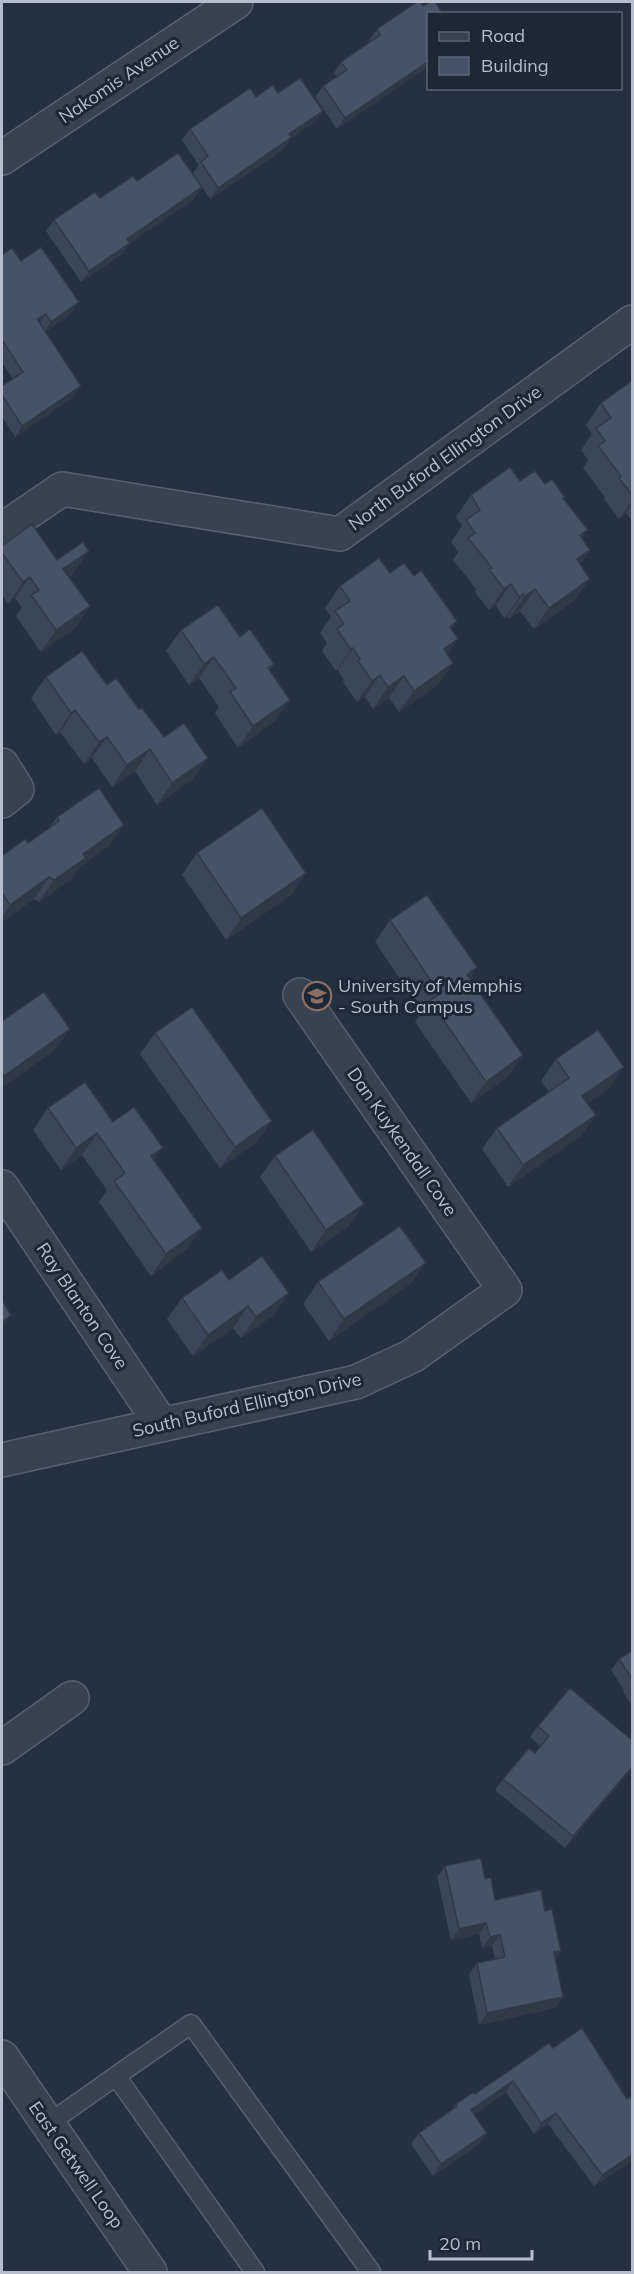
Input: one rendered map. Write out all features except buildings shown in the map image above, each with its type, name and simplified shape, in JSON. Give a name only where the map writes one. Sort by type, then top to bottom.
[{"type":"street","name":"Nakomis Avenue","points":[[2,158],[236,2]]},
{"type":"street","name":"North Buford Ellington Drive","points":[[2,530],[62,489],[340,534],[633,321]]},
{"type":"street","points":[[2,765],[17,789],[2,801]]},
{"type":"street","name":"Dan Kuykendall Cove","points":[[300,995],[505,1290]]},
{"type":"street","name":"Ray Blanton Cove","points":[[2,1188],[162,1425]]},
{"type":"street","name":"South Buford Ellington Drive","points":[[2,1460],[356,1382],[412,1356],[505,1290]]},
{"type":"street","points":[[2,1749],[72,1698]]},
{"type":"street","name":"East Getwell Loop","points":[[2,2057],[150,2272]]},
{"type":"lane","points":[[48,2124],[191,2024],[371,2272]]},
{"type":"lane","points":[[116,2076],[255,2272]]},
{"type":"place","name":"University of Memphis - South Campus","points":[[317,996]]}]
